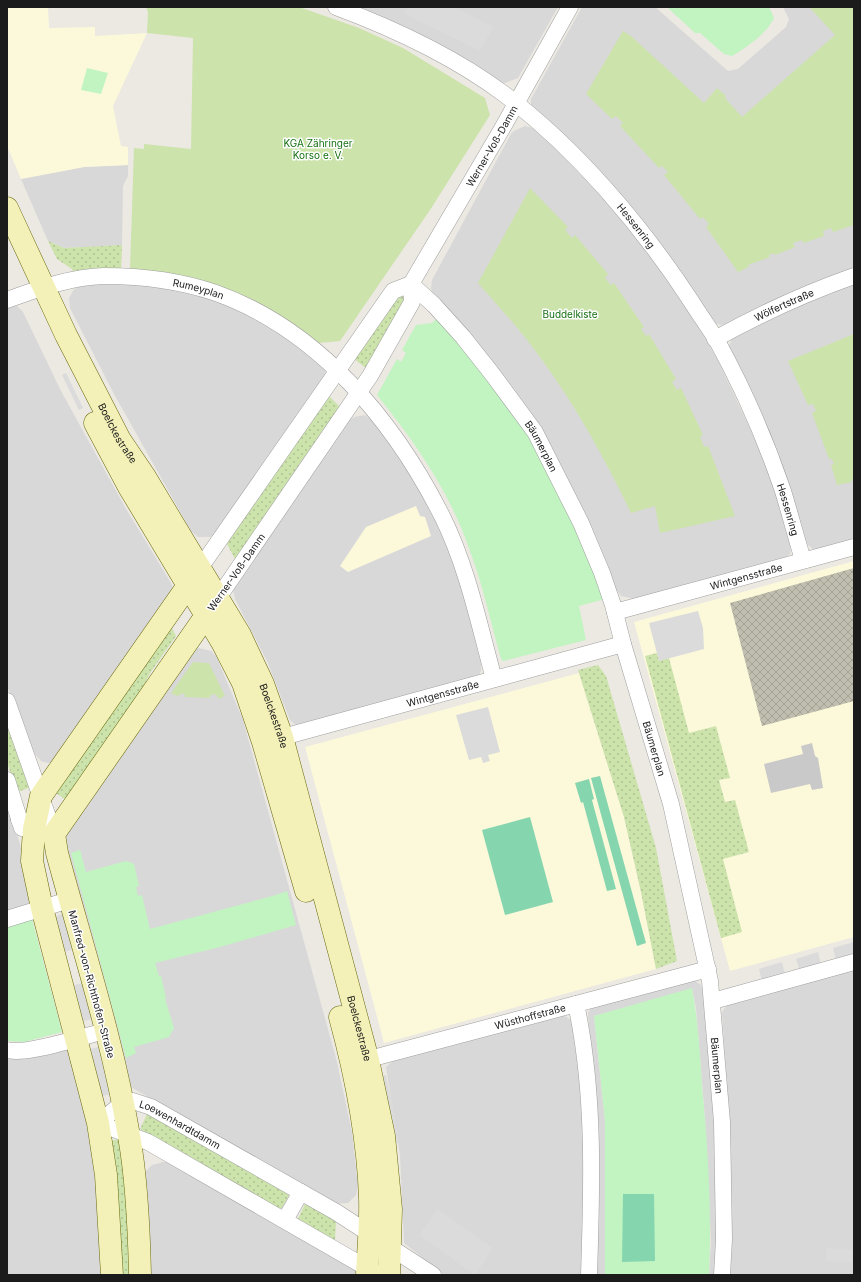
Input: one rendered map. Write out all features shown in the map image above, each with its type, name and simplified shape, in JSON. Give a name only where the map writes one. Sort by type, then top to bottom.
[{"type":"street","name":"Hessenring","points":[[336,7],[392,28],[440,54],[495,88],[516,104],[572,155],[625,212],[673,273],[715,339],[756,422],[783,490],[803,560]]},
{"type":"street","name":"Werner-Voß-Damm","points":[[36,827],[212,606],[359,395],[388,347],[412,302],[411,284],[516,104],[570,7]]},
{"type":"street","name":"Boelckestraße","points":[[9,226],[104,443],[137,482],[212,606],[225,648],[273,740],[310,903],[384,1136],[389,1170],[391,1209],[389,1275]]},
{"type":"street","name":"Rumeyplan","points":[[7,300],[62,282],[102,276],[162,280],[216,293],[267,317],[324,358],[359,395]]},
{"type":"street","name":"Wölfertstraße","points":[[715,339],[756,316],[807,293],[854,276]]},
{"type":"street","points":[[112,1275],[106,1175],[98,1123],[42,908],[32,861],[41,796],[393,291],[411,284]]},
{"type":"street","name":"Bäumerplan","points":[[411,284],[434,305],[463,337],[535,432],[581,523],[602,572],[615,612],[623,644],[671,804],[708,969],[713,1001],[723,1156],[724,1239],[722,1275]]},
{"type":"street","points":[[359,395],[396,439],[442,517],[466,580],[494,679]]},
{"type":"street","name":"Wintgensstraße","points":[[615,612],[854,547]]},
{"type":"street","name":"Wintgensstraße","points":[[273,740],[623,644]]},
{"type":"street","points":[[7,701],[41,796]]},
{"type":"street","name":"Manfred-von-Richthofen-Straße","points":[[7,780],[36,827],[57,853],[105,1031],[123,1103],[135,1173],[140,1275]]},
{"type":"street","points":[[7,919],[69,900]]},
{"type":"street","points":[[713,1001],[854,962]]},
{"type":"street","name":"Wüsthoffstraße","points":[[360,1062],[708,969]]},
{"type":"street","points":[[576,1004],[586,1079],[589,1120],[591,1201],[589,1275]]},
{"type":"street","points":[[7,1050],[12,1052],[27,1050],[105,1031]]},
{"type":"street","name":"Boelckestraße","points":[[360,1062],[370,1198],[371,1273]]},
{"type":"street","name":"Loewenhardtdamm","points":[[123,1103],[133,1100],[151,1106],[301,1192],[433,1275]]},
{"type":"street","points":[[98,1123],[123,1103]]},
{"type":"street","points":[[98,1123],[148,1142],[285,1220],[371,1273]]},
{"type":"street","points":[[285,1220],[301,1192]]},
{"type":"shaded area","points":[[7,7],[48,7],[49,28],[95,27],[95,36],[147,33],[113,106],[121,146],[128,147],[128,165],[84,167],[21,179],[7,146]]},
{"type":"shaded area","points":[[359,7],[558,7],[518,78],[502,83],[408,28]]},
{"type":"shaded area","points":[[408,7],[454,7],[493,27],[480,51],[405,14]]},
{"type":"shaded area","points":[[582,7],[655,7],[728,71],[738,69],[786,27],[789,19],[783,7],[854,7],[854,270],[726,324],[721,325],[712,322],[531,105],[531,99]]},
{"type":"shaded area","points":[[525,126],[533,128],[557,150],[631,228],[689,309],[719,363],[762,454],[777,495],[791,546],[790,554],[784,559],[635,599],[621,596],[616,589],[608,565],[592,527],[564,472],[433,295],[431,288],[432,280],[511,134]]},
{"type":"shaded area","points":[[128,165],[128,176],[123,186],[122,245],[64,248],[48,241],[21,179],[84,167]]},
{"type":"shaded area","points":[[113,283],[160,286],[201,295],[241,310],[286,337],[325,369],[325,376],[215,534],[210,537],[198,537],[191,531],[114,394],[70,308],[69,298],[74,289],[80,286]]},
{"type":"shaded area","points":[[854,284],[854,541],[825,549],[813,549],[808,545],[803,537],[729,346],[733,336],[806,303]]},
{"type":"shaded area","points":[[7,305],[17,306],[23,312],[61,391],[126,509],[171,583],[173,590],[54,762],[48,763],[41,761],[35,754],[7,686]]},
{"type":"shaded area","points":[[66,373],[83,408],[79,410],[62,375]]},
{"type":"shaded area","points":[[365,415],[378,425],[415,482],[450,550],[462,588],[481,660],[481,671],[478,677],[296,725],[290,720],[267,661],[235,599],[233,589],[349,421],[354,417]]},
{"type":"shaded area","points":[[416,506],[420,516],[425,517],[431,536],[348,572],[340,566],[366,527]]},
{"type":"shaded area","points":[[854,561],[854,937],[730,971],[634,622]]},
{"type":"shaded area","points":[[854,568],[854,701],[762,726],[730,603]]},
{"type":"shaded area","points":[[698,611],[703,628],[704,649],[659,661],[649,623]]},
{"type":"shaded area","points":[[199,648],[211,651],[216,656],[243,720],[337,1062],[352,1133],[358,1186],[356,1195],[348,1203],[334,1204],[129,1086],[61,842],[195,649]]},
{"type":"shaded area","points":[[579,673],[624,817],[656,969],[384,1043],[305,747]]},
{"type":"shaded area","points":[[488,707],[500,752],[488,755],[490,761],[483,763],[481,757],[469,760],[456,715]]},
{"type":"shaded area","points":[[812,743],[815,756],[818,758],[823,788],[812,790],[810,784],[771,793],[764,764],[803,754],[801,746]]},
{"type":"shaded area","points":[[7,798],[32,888],[31,901],[27,905],[7,912]]},
{"type":"shaded area","points":[[66,913],[76,949],[63,952],[53,917]]},
{"type":"shaded area","points":[[854,942],[854,956],[836,960],[833,948]]},
{"type":"shaded area","points":[[818,952],[821,965],[800,971],[796,959]]},
{"type":"shaded area","points":[[782,962],[785,975],[762,981],[759,969]]},
{"type":"shaded area","points":[[854,969],[854,1275],[730,1275],[732,1238],[730,1137],[722,1012],[727,1005]]},
{"type":"shaded area","points":[[694,980],[701,985],[704,997],[716,1110],[717,1275],[709,1275],[711,1243],[705,1119],[696,1008],[692,989],[594,1016],[605,1121],[605,1275],[597,1275],[599,1196],[588,1013],[591,1008]]},
{"type":"shaded area","points":[[83,983],[92,1019],[80,1022],[70,986]]},
{"type":"shaded area","points":[[558,1016],[565,1016],[572,1021],[580,1079],[584,1132],[583,1275],[444,1275],[404,1243],[400,1155],[386,1067],[393,1061]]},
{"type":"shaded area","points":[[102,1046],[114,1093],[99,1097],[87,1050]]},
{"type":"shaded area","points":[[69,1048],[91,1116],[106,1275],[7,1275],[7,1054]]},
{"type":"shaded area","points":[[386,1075],[399,1143],[394,1143],[382,1076]]},
{"type":"shaded area","points":[[170,1162],[356,1270],[356,1275],[146,1275],[145,1172],[152,1165]]},
{"type":"shaded area","points":[[437,1209],[493,1248],[475,1275],[419,1235]]},
{"type":"shaded area","points":[[827,1248],[853,1250],[852,1262],[826,1261]]},
{"type":"green space","name":"KGA Zähringer Korso e. V.","points":[[146,7],[299,7],[359,28],[403,48],[485,98],[490,115],[430,210],[340,341],[318,343],[288,321],[266,308],[130,270],[134,148],[144,149],[144,144],[191,149],[193,38],[147,33],[148,12]]},
{"type":"green space","points":[[667,7],[769,7],[774,18],[771,24],[761,35],[732,56],[724,54],[700,33],[695,33]]},
{"type":"green space","points":[[809,7],[854,7],[854,225],[833,232],[831,228],[823,231],[824,236],[804,243],[802,240],[793,243],[795,247],[775,255],[774,253],[769,255],[770,257],[748,265],[749,267],[738,272],[706,227],[709,224],[703,217],[700,219],[664,175],[668,172],[662,166],[659,168],[620,126],[623,123],[616,116],[612,119],[586,94],[623,31],[631,36],[704,103],[717,88],[726,96],[725,98],[742,117],[835,35]]},
{"type":"green space","points":[[87,68],[108,73],[101,94],[81,90]]},
{"type":"green space","name":"Buddelkiste","points":[[530,188],[568,227],[565,230],[572,238],[575,235],[608,274],[605,278],[611,285],[614,283],[644,327],[641,329],[646,336],[649,334],[676,379],[672,382],[677,390],[681,388],[703,435],[700,437],[704,447],[708,446],[735,516],[660,533],[655,506],[631,513],[590,434],[555,378],[527,340],[478,283]]},
{"type":"green space","points":[[48,241],[64,248],[122,245],[121,271],[74,274],[72,269],[57,259]]},
{"type":"green space","points":[[400,293],[406,296],[367,369],[353,358]]},
{"type":"green space","points":[[438,317],[487,374],[547,465],[605,599],[579,606],[586,640],[503,661],[501,659],[475,564],[462,529],[442,488],[418,449],[377,395],[397,359],[401,362],[406,353],[402,350],[416,325],[432,323]]},
{"type":"green space","points":[[854,334],[854,479],[851,480],[852,482],[837,485],[831,465],[834,464],[832,459],[829,459],[812,413],[816,411],[813,404],[808,405],[788,361]]},
{"type":"green space","points":[[328,395],[342,409],[236,561],[226,542]]},
{"type":"green space","points":[[172,628],[176,636],[150,673],[134,706],[69,802],[53,791]]},
{"type":"green space","points":[[657,653],[659,661],[669,658],[689,733],[716,726],[730,778],[719,780],[725,802],[735,800],[749,852],[723,859],[742,932],[721,938],[645,656]]},
{"type":"green space","points":[[193,662],[209,663],[225,696],[219,699],[215,694],[211,695],[209,698],[185,697],[184,693],[177,696],[171,693]]},
{"type":"green space","points":[[598,665],[606,676],[656,848],[677,961],[656,969],[624,817],[578,670]]},
{"type":"green space","points":[[7,716],[32,787],[17,792],[7,762]]},
{"type":"green space","points":[[600,776],[646,943],[637,946],[591,778]]},
{"type":"green space","points":[[589,779],[594,799],[592,800],[616,889],[607,891],[583,802],[581,803],[575,783]]},
{"type":"green space","points":[[530,817],[553,902],[505,915],[482,830]]},
{"type":"green space","points":[[80,850],[86,872],[126,861],[134,864],[139,886],[136,887],[138,896],[142,895],[150,929],[287,891],[296,925],[220,947],[155,963],[159,976],[161,976],[165,999],[174,1028],[169,1037],[134,1047],[136,1053],[126,1058],[71,853]]},
{"type":"green space","points":[[32,919],[62,1032],[24,1042],[8,1041],[7,926]]},
{"type":"green space","points":[[692,988],[696,1013],[708,1156],[710,1204],[709,1275],[605,1275],[605,1121],[594,1016]]},
{"type":"green space","points":[[148,1112],[289,1195],[282,1208],[279,1209],[140,1129]]},
{"type":"green space","points":[[121,1139],[133,1275],[118,1275],[109,1141]]},
{"type":"green space","points":[[623,1194],[654,1194],[655,1261],[622,1262]]},
{"type":"green space","points":[[305,1204],[336,1221],[335,1240],[298,1219]]}]
